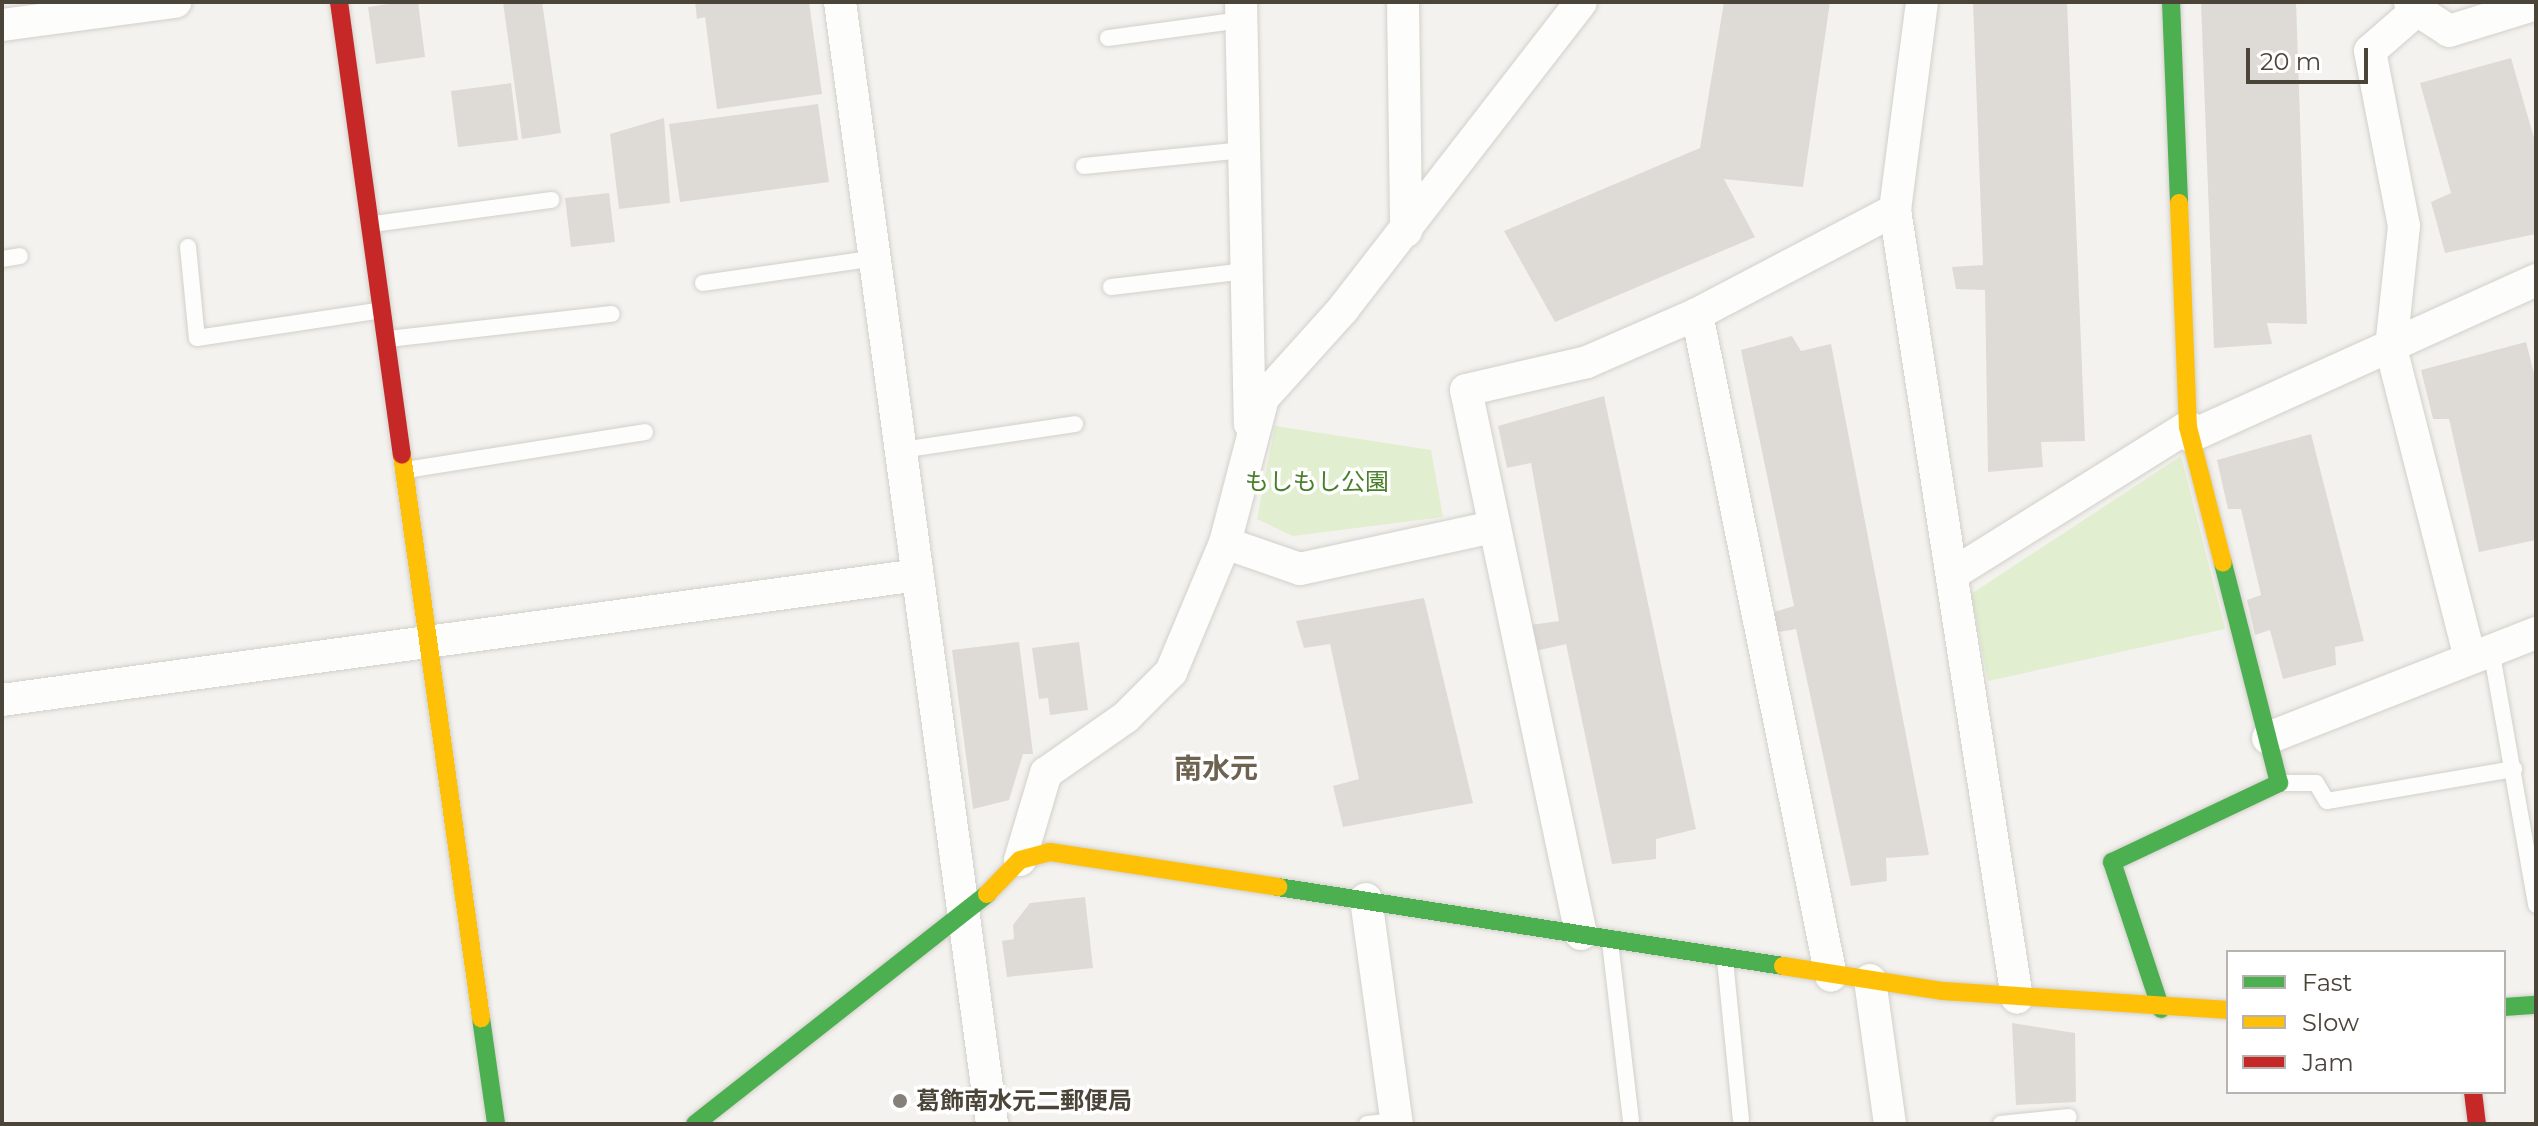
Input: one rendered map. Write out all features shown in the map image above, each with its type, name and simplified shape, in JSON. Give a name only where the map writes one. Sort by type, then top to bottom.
[{"type":"street","points":[[2,25],[42,11],[174,2]]},
{"type":"street","points":[[339,2],[373,224],[496,1124]]},
{"type":"street","points":[[840,2],[992,1124]]},
{"type":"street","points":[[1403,2],[1406,231]]},
{"type":"street","points":[[695,1124],[964,917],[1020,860],[1046,773],[1126,717],[1171,672],[1225,543],[1263,398],[1406,231],[1581,2]]},
{"type":"street","points":[[1922,2],[1895,210],[1954,573],[2017,998]]},
{"type":"street","points":[[2161,1009],[2112,862],[2279,783],[2189,432],[2171,2]]},
{"type":"street","points":[[2480,653],[2391,348],[2404,226],[2370,51],[2413,6],[2449,31],[2536,4]]},
{"type":"street","points":[[1241,11],[1251,448]]},
{"type":"street","points":[[1595,936],[1492,527],[1466,390],[1587,362],[1697,314],[1895,210]]},
{"type":"street","points":[[1954,573],[2189,432],[2391,348],[2536,280]]},
{"type":"street","points":[[1697,314],[1831,976]]},
{"type":"street","points":[[1225,543],[1300,569],[1492,527]]},
{"type":"street","points":[[2,700],[918,575]]},
{"type":"street","points":[[2268,738],[2536,633]]},
{"type":"street","points":[[1020,860],[1079,852],[1831,976],[2017,998],[2161,1009],[2226,1010]]},
{"type":"street","points":[[1366,899],[1387,1123]]},
{"type":"street","points":[[1870,980],[1890,1124]]},
{"type":"street","points":[[2506,1007],[2536,1005]]},
{"type":"street","points":[[2473,1094],[2477,1124]]},
{"type":"lane","points":[[1108,38],[1241,11]]},
{"type":"lane","points":[[1084,166],[1243,150]]},
{"type":"lane","points":[[373,224],[551,200]]},
{"type":"lane","points":[[188,247],[197,338],[384,310]]},
{"type":"lane","points":[[2,259],[20,256]]},
{"type":"lane","points":[[703,283],[876,258]]},
{"type":"lane","points":[[1111,287],[1246,271]]},
{"type":"lane","points":[[388,339],[612,314]]},
{"type":"lane","points":[[902,450],[1075,424]]},
{"type":"lane","points":[[406,470],[645,432]]},
{"type":"lane","points":[[2480,653],[2514,769],[2536,905]]},
{"type":"lane","points":[[2279,783],[2316,783],[2327,801],[2514,769]]},
{"type":"lane","points":[[1595,936],[1631,1120]]},
{"type":"lane","points":[[1725,959],[1741,1119]]},
{"type":"lane","points":[[2001,1124],[2069,1117]]},
{"type":"green space","name":"もしもし公園","points":[[1275,426],[1431,450],[1443,517],[1293,536],[1257,519]]},
{"type":"green space","points":[[2181,456],[2225,629],[1988,681],[1971,594]]},
{"type":"building","points":[[418,2],[425,57],[376,64],[368,7]]},
{"type":"building","points":[[503,2],[542,2],[561,133],[522,139]]},
{"type":"building","points":[[695,2],[809,2],[822,94],[717,109],[705,17],[697,19]]},
{"type":"building","points":[[1724,2],[1830,2],[1803,187],[1724,179],[1755,237],[1555,322],[1504,231],[1700,148]]},
{"type":"building","points":[[1973,2],[2067,2],[2085,441],[2041,442],[2043,467],[1988,472],[1985,290],[1956,289],[1952,267],[1983,265]]},
{"type":"building","points":[[2201,2],[2296,2],[2307,324],[2267,323],[2272,344],[2214,348]]},
{"type":"building","points":[[2511,58],[2536,145],[2536,234],[2445,253],[2431,202],[2451,193],[2420,83]]},
{"type":"building","points":[[511,83],[518,140],[458,147],[451,91]]},
{"type":"building","points":[[818,104],[829,182],[680,202],[669,124]]},
{"type":"building","points":[[664,118],[670,203],[619,209],[610,134]]},
{"type":"building","points":[[609,193],[615,242],[571,247],[565,198]]},
{"type":"building","points":[[1792,336],[1801,351],[1831,344],[1929,855],[1886,858],[1887,881],[1851,886],[1796,629],[1768,634],[1764,615],[1794,606],[1741,350]]},
{"type":"building","points":[[2526,342],[2536,381],[2536,540],[2479,552],[2449,419],[2433,419],[2421,370]]},
{"type":"building","points":[[1604,396],[1696,829],[1656,839],[1656,859],[1612,864],[1566,644],[1535,651],[1531,625],[1559,621],[1531,463],[1507,468],[1498,426]]},
{"type":"building","points":[[2311,434],[2364,641],[2335,647],[2336,665],[2283,679],[2270,630],[2255,635],[2247,600],[2261,595],[2241,509],[2228,509],[2217,460]]},
{"type":"building","points":[[1424,598],[1473,803],[1343,827],[1333,786],[1359,779],[1330,644],[1304,648],[1296,621]]},
{"type":"building","points":[[1019,642],[1033,754],[1023,754],[1009,800],[973,809],[952,650]]},
{"type":"building","points":[[1079,642],[1088,710],[1050,715],[1048,698],[1039,699],[1032,648]]},
{"type":"building","points":[[1085,897],[1093,968],[1007,977],[1002,941],[1014,939],[1013,925],[1030,903]]},
{"type":"building","points":[[2012,1023],[2075,1033],[2076,1102],[2016,1105]]},
{"type":"traffic: fast","points":[[2171,2],[2179,203]]},
{"type":"traffic: fast","points":[[2161,1009],[2112,862],[2279,783],[2223,563]]},
{"type":"traffic: fast","points":[[1278,887],[1783,966]]},
{"type":"traffic: fast","points":[[695,1124],[987,894]]},
{"type":"traffic: fast","points":[[2506,1007],[2536,1005]]},
{"type":"traffic: fast","points":[[481,1018],[496,1124]]},
{"type":"traffic: slow","points":[[2179,203],[2188,427],[2223,563]]},
{"type":"traffic: slow","points":[[402,455],[481,1018]]},
{"type":"traffic: slow","points":[[987,894],[1020,860],[1050,852],[1278,887]]},
{"type":"traffic: slow","points":[[1783,966],[1943,991],[2226,1010]]},
{"type":"traffic: jam","points":[[339,2],[402,455]]},
{"type":"traffic: jam","points":[[2473,1094],[2477,1124]]},
{"type":"place","name":"葛飾南水元二郵便局","points":[[900,1101]]},
{"type":"district","name":"南水元","points":[[1216,768]]}]
